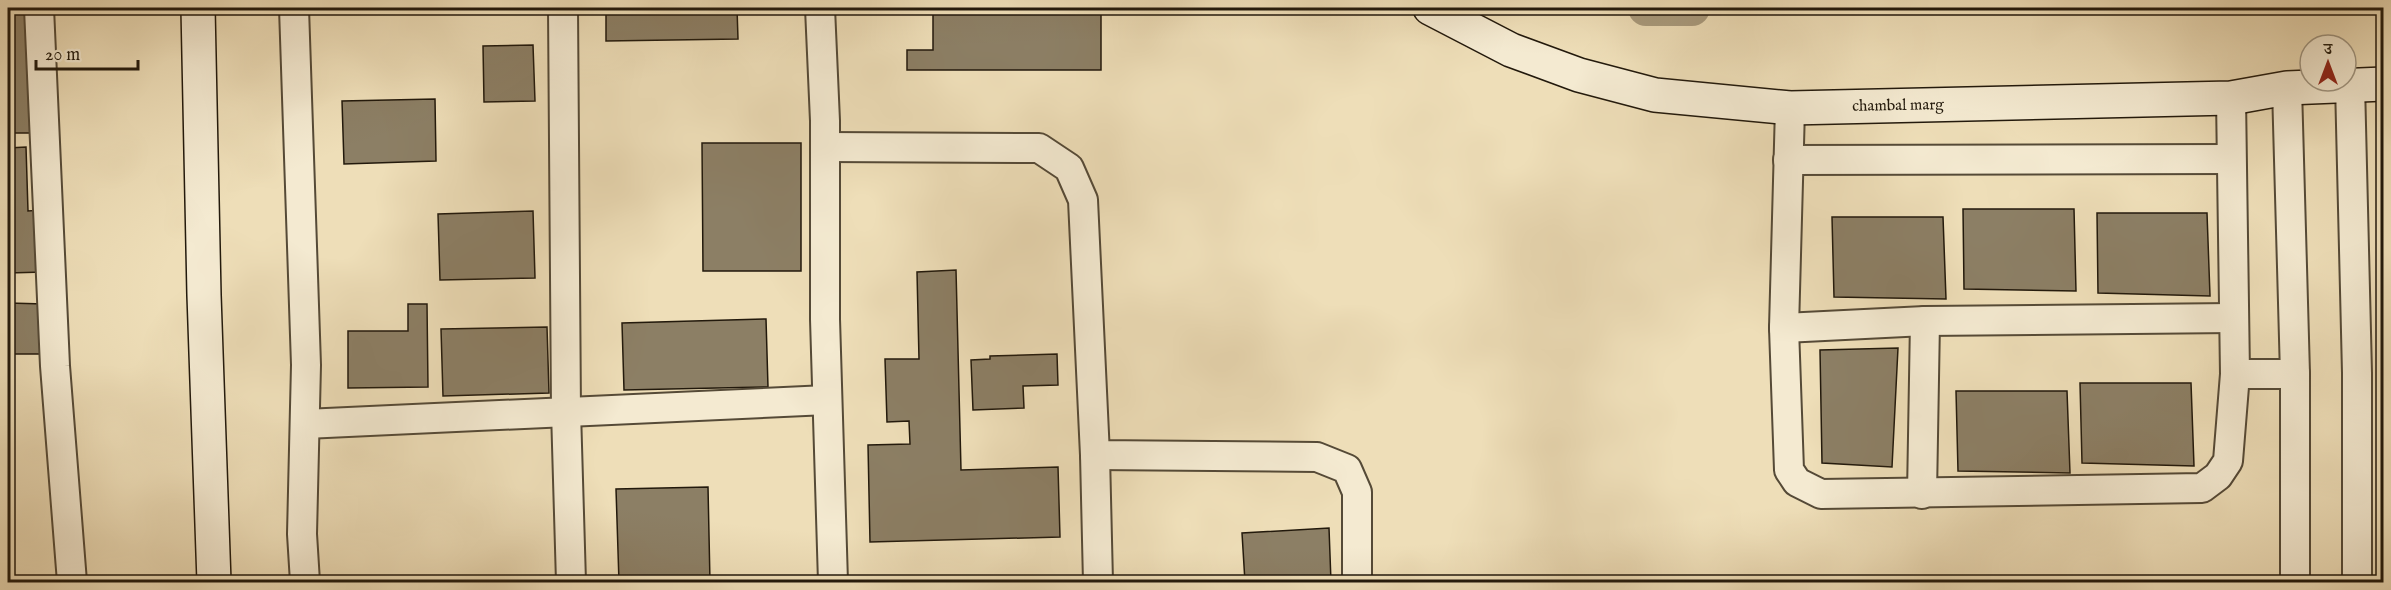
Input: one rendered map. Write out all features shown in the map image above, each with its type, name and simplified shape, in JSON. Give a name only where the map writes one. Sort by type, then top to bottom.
[{"type":"street","points":[[39,8],[55,366],[72,582]]},
{"type":"street","points":[[198,8],[204,307],[214,582]]},
{"type":"street","points":[[294,8],[306,365],[302,534],[305,582]]},
{"type":"street","points":[[563,8],[566,411],[571,582]]},
{"type":"street","points":[[820,8],[825,147],[827,400],[833,582]]},
{"type":"street","name":"chambal marg","points":[[1430,8],[1511,50],[1579,75],[1655,95],[1790,108],[2231,98],[2298,87]]},
{"type":"street","name":"chambal marg","points":[[2358,84],[2384,84]]},
{"type":"street","points":[[2287,88],[2295,374],[2295,582]]},
{"type":"street","points":[[2350,93],[2357,373],[2357,582]]},
{"type":"street","points":[[1790,108],[1784,328],[1789,470],[1797,482],[1821,494],[2202,488],[2218,476],[2228,461],[2235,374],[2231,98]]},
{"type":"street","points":[[825,147],[1039,148],[1069,168],[1083,200],[1095,455],[1098,582]]},
{"type":"street","points":[[1788,160],[2231,159]]},
{"type":"street","points":[[1784,328],[1925,321],[2233,318]]},
{"type":"street","points":[[1922,494],[1925,321]]},
{"type":"street","points":[[2235,374],[2295,374]]},
{"type":"street","points":[[304,424],[827,400]]},
{"type":"street","points":[[1095,455],[1317,457],[1347,469],[1357,492],[1358,582]]},
{"type":"building","points":[[8,8],[30,8],[30,133],[8,133]]},
{"type":"building","points":[[606,8],[737,8],[738,39],[606,41]]},
{"type":"building","points":[[949,8],[1101,8],[1101,70],[907,70],[907,50],[933,50],[933,10]]},
{"type":"building","points":[[533,45],[535,101],[484,102],[483,46]]},
{"type":"building","points":[[435,99],[436,161],[344,164],[342,101]]},
{"type":"building","points":[[702,143],[801,143],[801,271],[703,271]]},
{"type":"building","points":[[26,147],[28,211],[41,210],[44,272],[8,273],[8,148]]},
{"type":"building","points":[[1963,209],[2074,209],[2076,291],[1964,289]]},
{"type":"building","points":[[533,211],[535,278],[440,280],[438,214]]},
{"type":"building","points":[[2097,213],[2207,213],[2210,296],[2098,293]]},
{"type":"building","points":[[1832,217],[1943,217],[1946,299],[1834,297]]},
{"type":"building","points":[[956,270],[961,470],[1058,467],[1060,537],[870,542],[868,445],[910,444],[909,421],[887,422],[885,359],[919,359],[917,272]]},
{"type":"building","points":[[8,303],[44,304],[44,354],[8,354]]},
{"type":"building","points":[[408,304],[427,304],[428,387],[348,388],[348,331],[408,331]]},
{"type":"building","points":[[766,319],[768,387],[624,390],[622,323]]},
{"type":"building","points":[[547,327],[549,393],[443,396],[441,329]]},
{"type":"building","points":[[1898,348],[1892,467],[1822,463],[1820,350]]},
{"type":"building","points":[[1057,354],[1058,385],[1023,386],[1024,408],[973,410],[971,360],[990,359],[990,356]]},
{"type":"building","points":[[2080,383],[2191,383],[2194,466],[2082,463]]},
{"type":"building","points":[[1956,391],[2067,391],[2070,473],[1958,471]]},
{"type":"building","points":[[708,487],[710,582],[619,582],[616,489]]},
{"type":"building","points":[[1329,528],[1331,582],[1245,582],[1242,533]]},
{"type":"building","points":[[976,580],[1034,582],[976,582]]},
{"type":"waterway","points":[[1646,8],[1692,8]]}]
